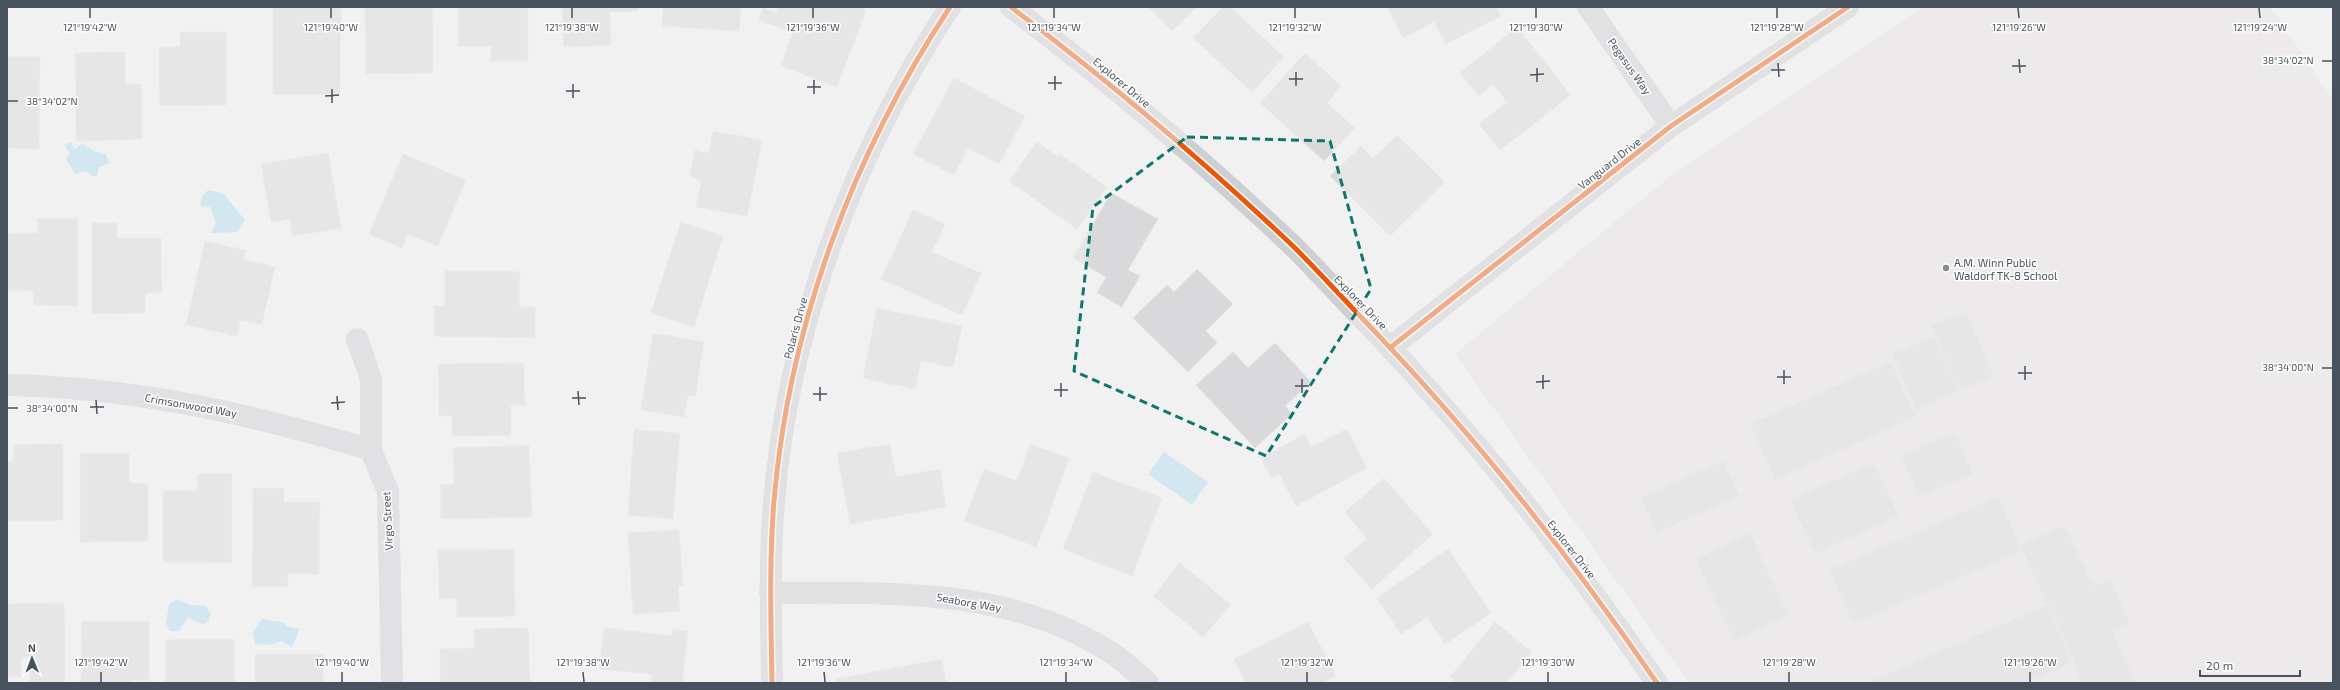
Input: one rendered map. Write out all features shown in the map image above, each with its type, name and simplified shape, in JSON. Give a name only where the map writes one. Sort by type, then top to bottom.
[{"type":"street","name":"Polaris Drive","points":[[772,683],[770,593],[774,500],[790,391],[807,319],[829,248],[856,180],[887,113],[922,49],[950,7]]},
{"type":"street","name":"Explorer Drive","points":[[1011,7],[1078,58],[1190,151],[1296,250],[1391,347],[1493,464],[1612,617],[1656,683]]},
{"type":"street","name":"Pegasus Way","points":[[1588,7],[1672,126]]},
{"type":"street","name":"Vanguard Drive","points":[[1391,347],[1672,126],[1848,7]]},
{"type":"street","name":"Virgo Street","points":[[357,339],[370,379],[371,450],[388,492],[392,683]]},
{"type":"street","name":"Crimsonwood Way","points":[[7,386],[40,386],[125,393],[208,407],[290,426],[371,450]]},
{"type":"street","name":"Seaborg Way","points":[[770,593],[935,595],[1014,610],[1054,623],[1086,638],[1117,656],[1148,683]]},
{"type":"highlighted area","points":[[1187,137],[1330,141],[1371,289],[1266,456],[1074,371],[1093,207]]},
{"type":"shaded area","name":"A.M. Winn Public Waldorf TK-8 School","points":[[1922,7],[2271,7],[2333,100],[2333,683],[1689,683],[1455,354],[1663,182]]},
{"type":"water","points":[[71,142],[74,149],[82,144],[94,151],[106,154],[109,163],[99,167],[97,176],[92,176],[86,171],[75,174],[66,159],[70,154],[65,146]]},
{"type":"water","points":[[208,190],[223,193],[245,220],[238,232],[211,233],[216,223],[210,207],[200,206],[202,197]]},
{"type":"water","points":[[1164,452],[1208,482],[1192,505],[1148,474]]},
{"type":"water","points":[[178,599],[190,605],[206,606],[211,614],[209,620],[204,624],[188,618],[178,631],[170,631],[166,623],[169,604]]},
{"type":"water","points":[[262,619],[282,622],[288,627],[300,629],[292,647],[282,641],[271,645],[255,644],[253,632]]},
{"type":"building","points":[[273,7],[341,8],[340,94],[273,94]]},
{"type":"building","points":[[365,7],[432,7],[433,73],[366,74]]},
{"type":"building","points":[[458,7],[528,7],[528,61],[491,61],[491,46],[458,46]]},
{"type":"building","points":[[562,7],[638,7],[638,11],[610,12],[611,45],[564,47]]},
{"type":"building","points":[[663,7],[741,7],[739,31],[662,26]]},
{"type":"building","points":[[778,7],[860,7],[866,10],[837,87],[781,66],[793,32],[759,20],[763,8],[776,13]]},
{"type":"building","points":[[1148,7],[1197,7],[1172,31]]},
{"type":"building","points":[[1223,7],[1230,7],[1284,57],[1252,92],[1193,38]]},
{"type":"building","points":[[1387,7],[1496,7],[1501,16],[1446,44],[1434,22],[1403,38]]},
{"type":"building","points":[[1517,27],[1571,95],[1500,150],[1479,124],[1507,102],[1493,84],[1479,96],[1460,73]]},
{"type":"building","points":[[180,32],[226,32],[226,105],[160,106],[159,47],[180,47]]},
{"type":"building","points":[[125,52],[125,84],[141,84],[142,139],[76,141],[75,53]]},
{"type":"building","points":[[1305,53],[1341,86],[1327,103],[1355,128],[1324,161],[1260,103]]},
{"type":"building","points":[[7,57],[40,57],[39,149],[7,148]]},
{"type":"building","points":[[954,78],[1025,116],[999,164],[968,148],[954,175],[913,154]]},
{"type":"building","points":[[713,131],[762,140],[747,216],[696,207],[701,182],[690,175],[695,150],[709,153]]},
{"type":"building","points":[[1397,135],[1445,182],[1390,236],[1330,176],[1361,146],[1373,159]]},
{"type":"building","points":[[1037,142],[1058,157],[1060,154],[1107,187],[1077,229],[1009,181]]},
{"type":"building","points":[[328,153],[341,228],[292,236],[290,219],[271,222],[261,164]]},
{"type":"building","points":[[403,154],[466,180],[438,246],[407,234],[402,248],[369,234]]},
{"type":"building","points":[[1111,193],[1158,219],[1128,270],[1140,276],[1122,307],[1097,293],[1106,277],[1073,258]]},
{"type":"building","points":[[913,210],[945,224],[932,252],[981,273],[962,315],[881,279]]},
{"type":"building","points":[[78,218],[78,306],[34,305],[33,291],[7,290],[7,234],[38,233],[37,219]]},
{"type":"building","points":[[681,222],[723,236],[694,327],[651,313]]},
{"type":"building","points":[[92,223],[117,223],[117,238],[161,238],[162,293],[145,293],[145,313],[92,314]]},
{"type":"building","points":[[205,241],[245,250],[243,260],[275,267],[262,324],[240,320],[237,336],[186,325]]},
{"type":"building","points":[[1197,269],[1233,304],[1206,331],[1217,343],[1188,372],[1133,318],[1167,285],[1174,292]]},
{"type":"building","points":[[445,271],[520,272],[519,307],[535,307],[535,338],[434,336],[434,306],[445,306]]},
{"type":"building","points":[[877,308],[962,326],[953,367],[921,361],[915,389],[863,378]]},
{"type":"building","points":[[1966,311],[1994,376],[1959,391],[1931,325]]},
{"type":"building","points":[[653,333],[704,342],[695,397],[688,395],[684,417],[641,410]]},
{"type":"building","points":[[1935,336],[1959,391],[1916,410],[1892,354]]},
{"type":"building","points":[[1275,343],[1311,382],[1285,406],[1292,414],[1255,448],[1196,385],[1233,352],[1248,368]]},
{"type":"building","points":[[1891,361],[1916,417],[1775,480],[1750,424]]},
{"type":"building","points":[[524,363],[525,405],[511,405],[511,435],[452,436],[452,416],[439,416],[438,364]]},
{"type":"building","points":[[1347,429],[1367,468],[1296,506],[1279,474],[1271,478],[1261,458],[1305,434],[1311,447]]},
{"type":"building","points":[[634,430],[680,433],[673,519],[628,515]]},
{"type":"building","points":[[1955,432],[1973,474],[1919,497],[1901,455]]},
{"type":"building","points":[[63,444],[63,520],[7,521],[7,462],[14,462],[14,445]]},
{"type":"building","points":[[890,444],[896,477],[940,469],[946,507],[850,524],[837,453]]},
{"type":"building","points":[[1030,444],[1069,458],[1037,547],[964,521],[984,469],[1017,481]]},
{"type":"building","points":[[529,445],[532,517],[441,519],[440,485],[454,484],[453,448]]},
{"type":"building","points":[[80,453],[129,453],[129,483],[148,484],[148,541],[80,542]]},
{"type":"building","points":[[1723,461],[1740,496],[1656,533],[1641,497]]},
{"type":"building","points":[[1874,462],[1899,516],[1815,554],[1790,500]]},
{"type":"building","points":[[1093,472],[1162,498],[1132,576],[1063,549]]},
{"type":"building","points":[[198,474],[232,474],[232,563],[163,562],[163,491],[198,490]]},
{"type":"building","points":[[1384,478],[1433,534],[1372,589],[1344,558],[1367,539],[1345,512]]},
{"type":"building","points":[[253,488],[284,488],[284,502],[320,502],[319,574],[288,573],[288,587],[252,587]]},
{"type":"building","points":[[1999,496],[2022,551],[1853,624],[1829,570]]},
{"type":"building","points":[[2065,525],[2094,586],[2110,579],[2130,623],[2112,631],[2136,683],[2082,683],[2020,545]]},
{"type":"building","points":[[679,530],[683,586],[678,586],[680,611],[633,614],[628,533]]},
{"type":"building","points":[[1750,533],[1789,615],[1734,641],[1695,559]]},
{"type":"building","points":[[514,549],[515,616],[457,617],[456,598],[439,599],[438,550]]},
{"type":"building","points":[[1448,549],[1491,613],[1445,644],[1427,617],[1401,634],[1377,598]]},
{"type":"building","points":[[1180,563],[1231,605],[1203,637],[1153,596]]},
{"type":"building","points":[[64,603],[65,683],[30,683],[30,657],[21,657],[21,677],[7,677],[7,604]]},
{"type":"building","points":[[2049,604],[2074,662],[2024,683],[1865,683]]},
{"type":"building","points":[[82,621],[149,621],[149,680],[131,681],[131,683],[81,683]]},
{"type":"building","points":[[1308,622],[1336,676],[1322,683],[1246,683],[1234,659]]},
{"type":"building","points":[[1495,622],[1532,652],[1507,683],[1457,683],[1450,677]]},
{"type":"building","points":[[528,628],[530,683],[440,683],[440,649],[474,648],[474,629]]},
{"type":"building","points":[[604,628],[672,636],[672,629],[688,631],[682,683],[650,683],[651,674],[599,669]]},
{"type":"building","points":[[234,639],[234,683],[166,683],[166,640]]},
{"type":"building","points":[[255,654],[323,654],[323,683],[255,683]]},
{"type":"building","points":[[942,659],[946,683],[836,683],[836,679]]},
{"type":"cycle path","points":[[772,683],[772,524],[782,435],[794,370],[811,306],[831,243],[856,181],[884,121],[915,63],[950,7]]},
{"type":"cycle path","points":[[1011,7],[1121,94],[1192,154],[1261,216],[1318,272],[1438,400],[1515,492],[1588,586],[1657,683]]},
{"type":"cycle path","points":[[1391,347],[1671,126],[1848,7]]},
{"type":"place","name":"A.M. Winn Public Waldorf TK-8 School","points":[[1946,268]]}]
